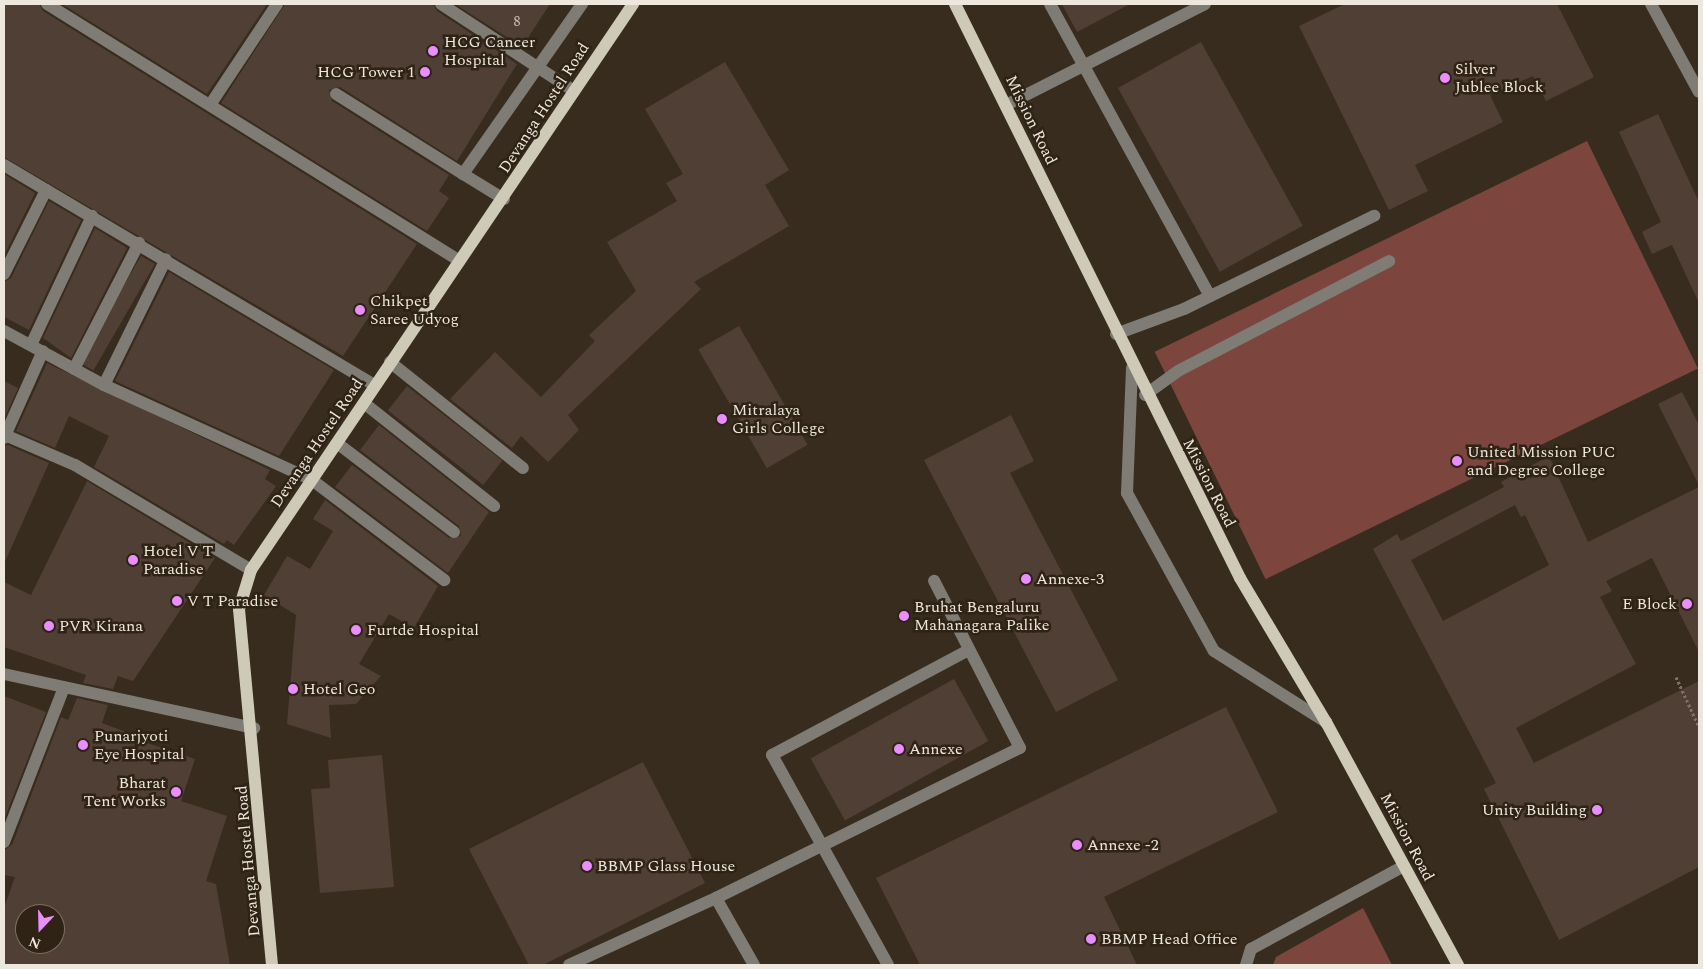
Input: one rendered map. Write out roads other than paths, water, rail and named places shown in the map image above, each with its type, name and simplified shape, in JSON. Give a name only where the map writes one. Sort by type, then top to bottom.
[{"type":"main road","name":"Devanga Hostel Road","points":[[272,965],[254,728],[239,609],[251,570],[390,362],[504,199],[633,4]]},
{"type":"main road","name":"Mission Road","points":[[955,4],[1006,105],[1132,368],[1240,578],[1326,722],[1458,965]]},
{"type":"street","points":[[46,4],[460,261]]},
{"type":"street","points":[[210,105],[277,4]]},
{"type":"street","points":[[441,4],[574,91]]},
{"type":"street","points":[[463,174],[582,4]]},
{"type":"street","points":[[1050,4],[1083,68],[1210,296]]},
{"type":"street","points":[[1006,105],[1083,68],[1205,4]]},
{"type":"street","points":[[1651,4],[1699,92]]},
{"type":"street","points":[[336,94],[504,199]]},
{"type":"street","points":[[4,165],[166,259],[375,385]]},
{"type":"street","points":[[4,274],[46,190]]},
{"type":"street","points":[[31,345],[92,216]]},
{"type":"street","points":[[1116,334],[1210,296],[1374,216]]},
{"type":"street","points":[[74,369],[139,243]]},
{"type":"street","points":[[104,385],[166,259]]},
{"type":"street","points":[[1146,394],[1178,371],[1389,261]]},
{"type":"street","points":[[4,331],[104,385],[312,480],[444,580]]},
{"type":"street","points":[[43,351],[4,436],[83,469],[251,570]]},
{"type":"street","points":[[390,362],[523,468]]},
{"type":"street","points":[[1132,368],[1127,493],[1214,651],[1326,722]]},
{"type":"street","points":[[364,403],[494,506]]},
{"type":"street","points":[[337,443],[454,532]]},
{"type":"street","points":[[569,965],[823,848],[1020,748],[934,581]]},
{"type":"street","points":[[888,965],[772,756],[969,650]]},
{"type":"street","points":[[4,674],[254,728]]},
{"type":"street","points":[[4,842],[64,687]]},
{"type":"street","points":[[1246,965],[1252,949],[1404,866]]},
{"type":"street","points":[[716,898],[754,965]]},
{"type":"place","name":"HCG Cancer Hospital","points":[[433,51]]},
{"type":"place","name":"HCG Tower 1","points":[[425,72]]},
{"type":"place","name":"Silver Jublee Block","points":[[1445,78]]},
{"type":"place","name":"Chikpet Saree Udyog","points":[[360,310]]},
{"type":"place","name":"Mitralaya Girls College","points":[[722,419]]},
{"type":"place","name":"United Mission PUC and Degree College","points":[[1457,461]]},
{"type":"place","name":"Hotel V T Paradise","points":[[133,560]]},
{"type":"place","name":"Annexe-3","points":[[1026,579]]},
{"type":"place","name":"V T Paradise","points":[[177,601]]},
{"type":"place","name":"E Block","points":[[1687,604]]},
{"type":"place","name":"Bruhat Bengaluru Mahanagara Palike","points":[[904,616]]},
{"type":"place","name":"PVR Kirana","points":[[49,626]]},
{"type":"place","name":"Furtde Hospital","points":[[356,630]]},
{"type":"place","name":"Hotel Geo","points":[[293,689]]},
{"type":"place","name":"Punarjyoti Eye Hospital","points":[[83,745]]},
{"type":"place","name":"Annexe","points":[[899,749]]},
{"type":"place","name":"Bharat Tent Works","points":[[176,792]]},
{"type":"place","name":"Unity Building","points":[[1597,810]]},
{"type":"place","name":"Annexe -2","points":[[1077,845]]},
{"type":"place","name":"BBMP Glass House","points":[[587,866]]},
{"type":"place","name":"BBMP Head Office","points":[[1091,939]]}]
